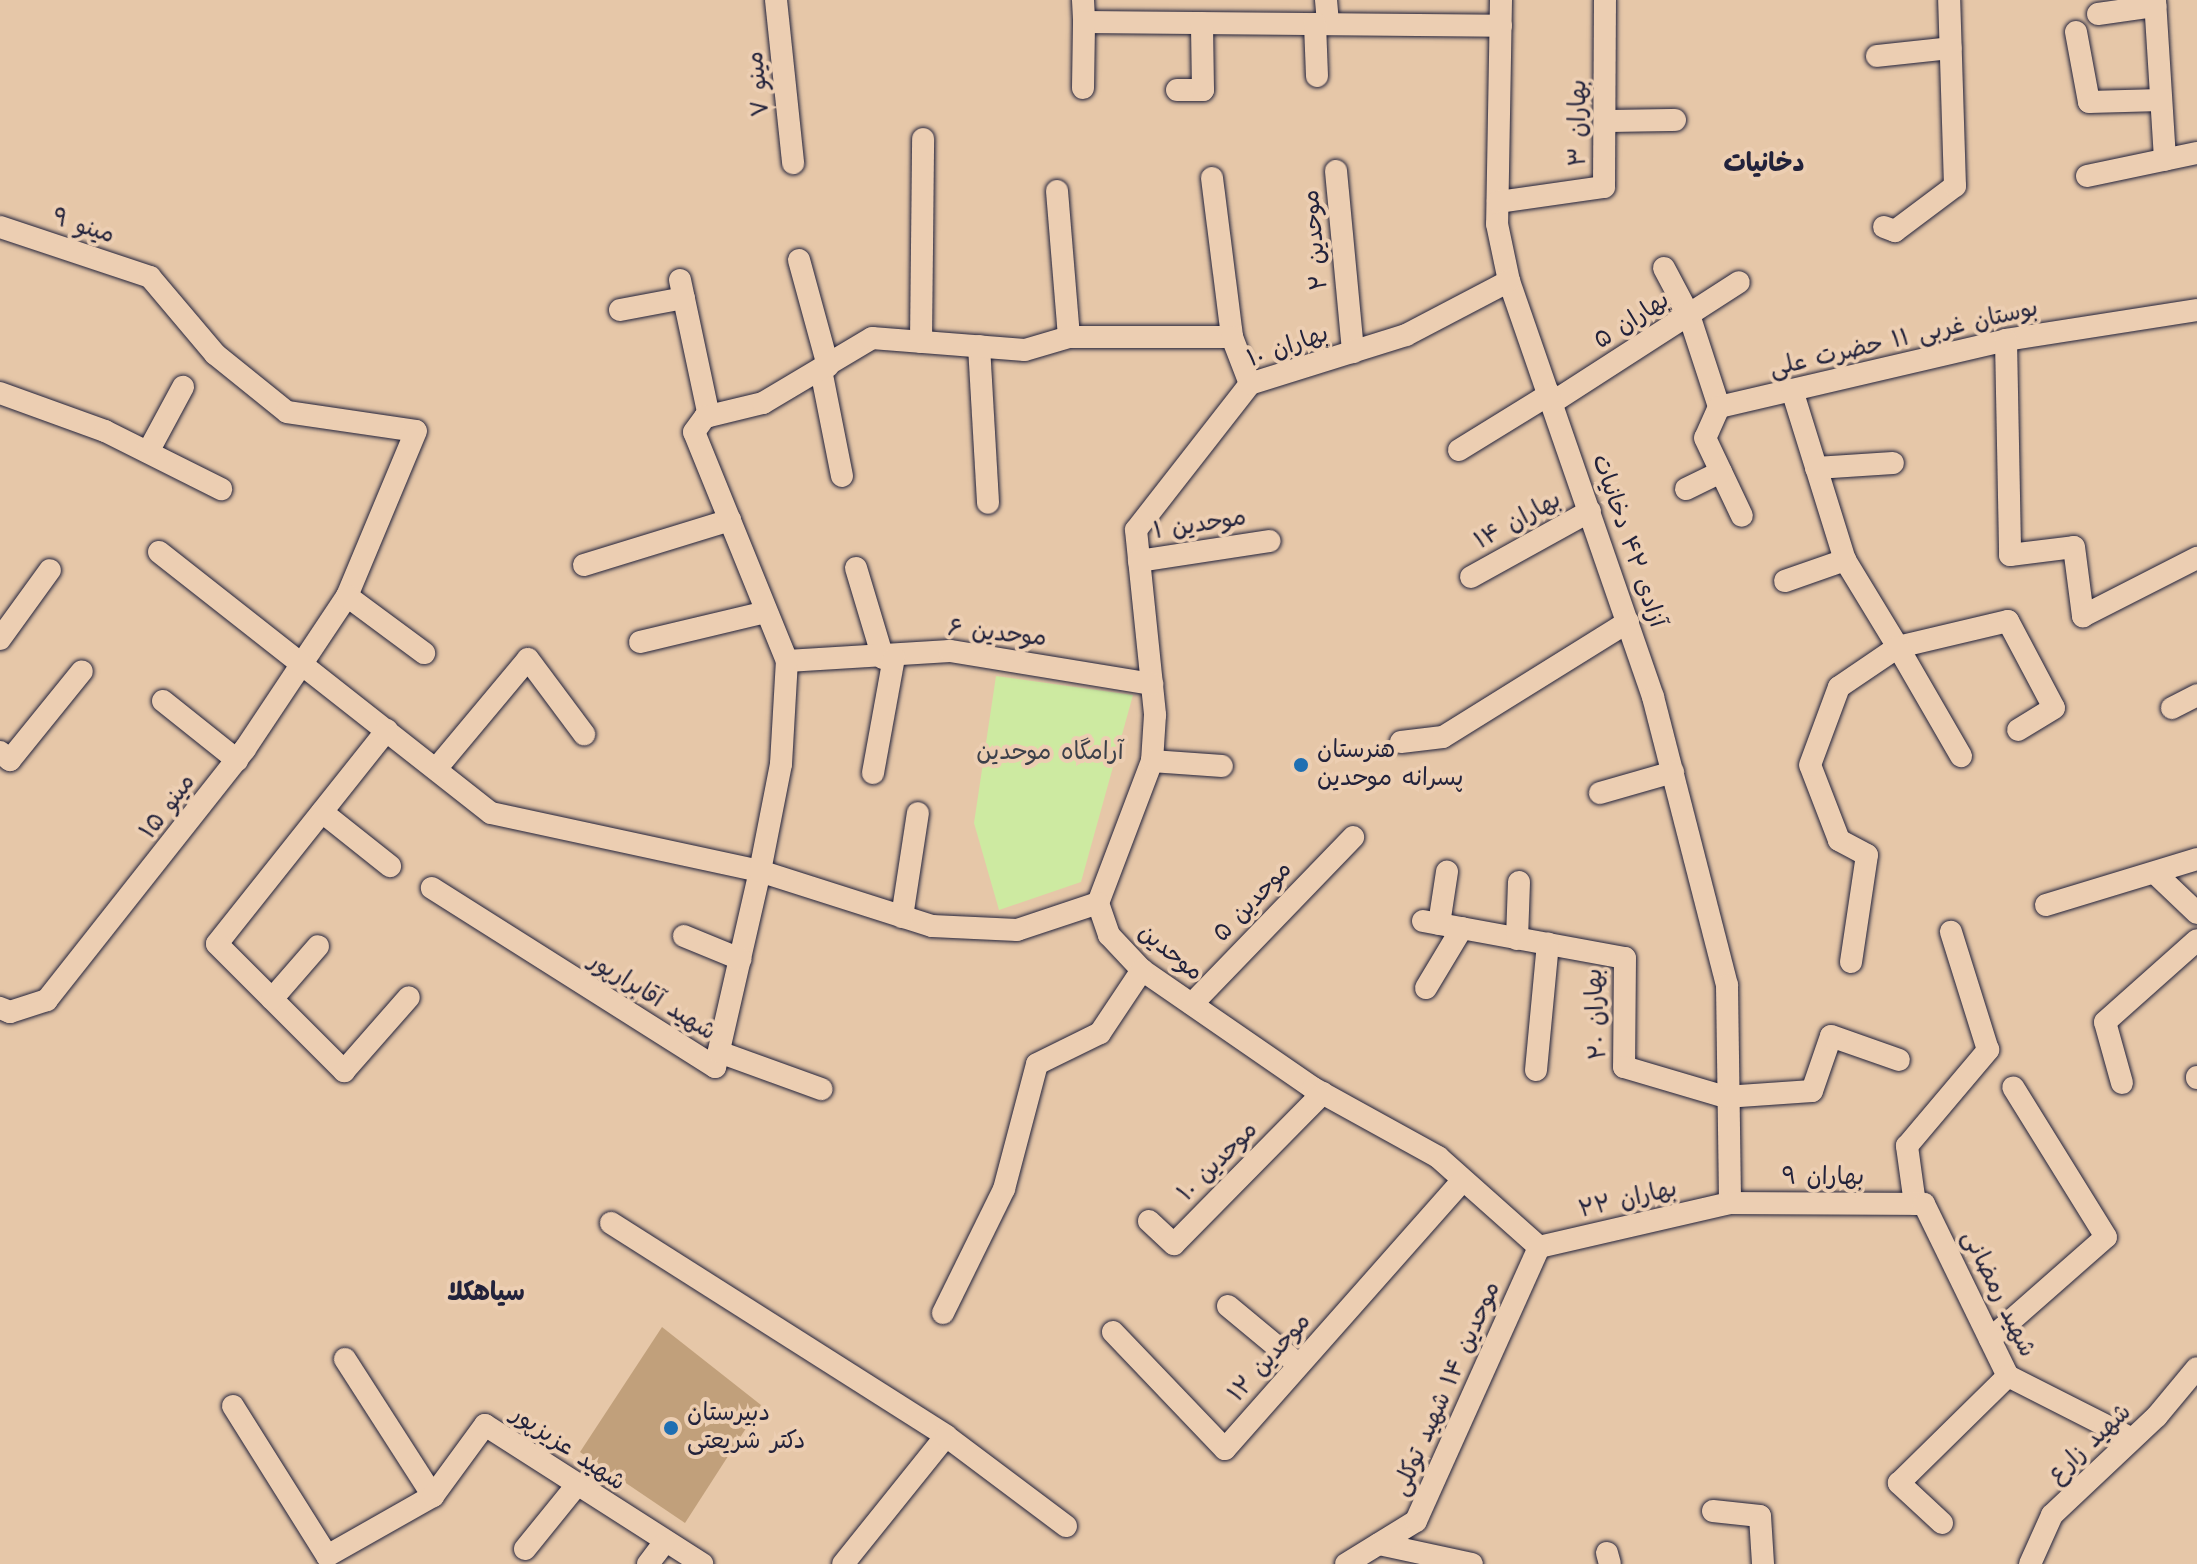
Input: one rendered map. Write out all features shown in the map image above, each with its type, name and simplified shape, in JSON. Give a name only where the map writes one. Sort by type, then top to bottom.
[{"type":"street","name":"مینو ۷","points":[[776,0],[793,163]]},
{"type":"street","points":[[1317,76],[1326,0]]},
{"type":"street","name":"آزادی ۴۲ دخانیات","points":[[1501,0],[1498,202],[1509,281],[1628,622],[1673,772],[1727,985],[1725,1097],[1730,1203]]},
{"type":"street","name":"بهاران ۳","points":[[1498,202],[1604,187],[1605,0]]},
{"type":"street","points":[[1884,227],[1895,231],[1955,186],[1949,0]]},
{"type":"street","points":[[2098,14],[2155,3],[2165,160]]},
{"type":"street","points":[[1083,88],[1084,11],[1202,23],[1501,26]]},
{"type":"street","points":[[1177,90],[1203,90],[1202,23]]},
{"type":"street","points":[[2076,32],[2089,102],[2161,100]]},
{"type":"street","points":[[1877,56],[1951,48]]},
{"type":"street","points":[[1605,121],[1675,120]]},
{"type":"street","points":[[921,342],[923,139]]},
{"type":"street","points":[[2087,176],[2197,153]]},
{"type":"street","name":"موحدین ۲","points":[[1336,171],[1353,352]]},
{"type":"street","points":[[1212,178],[1232,337],[1250,384]]},
{"type":"street","points":[[1057,191],[1069,337]]},
{"type":"street","name":"مینو ۹","points":[[0,227],[150,277]]},
{"type":"street","points":[[799,260],[825,368],[842,476]]},
{"type":"street","points":[[1664,268],[1689,315],[1719,407],[1705,438],[1742,516]]},
{"type":"street","name":"مینو ۱۵","points":[[0,1008],[10,1012],[47,1000],[237,760],[347,596],[416,431],[287,412],[215,354],[150,277]]},
{"type":"street","name":"بهاران ۱۰","points":[[1139,561],[1136,530],[1250,384],[1406,335],[1509,281]]},
{"type":"street","name":"بهاران ۵","points":[[1459,450],[1551,398],[1739,282]]},
{"type":"street","points":[[620,310],[682,289],[707,417]]},
{"type":"street","name":"بوستان غربی ۱۱ حضرت علی","points":[[1719,407],[2006,340],[2197,310]]},
{"type":"street","points":[[787,661],[694,432],[707,417],[763,403],[872,338],[1025,350],[1069,337],[1232,337]]},
{"type":"street","points":[[2006,340],[2010,555],[2074,547],[2083,616],[2197,558]]},
{"type":"street","points":[[979,346],[988,503]]},
{"type":"street","points":[[148,452],[183,387]]},
{"type":"street","points":[[1792,390],[1845,560],[1961,756]]},
{"type":"street","points":[[0,393],[148,452],[221,489]]},
{"type":"street","points":[[1816,468],[1893,463]]},
{"type":"street","points":[[1686,489],[1721,472]]},
{"type":"street","name":"بهاران ۱۴","points":[[1471,577],[1590,511]]},
{"type":"street","points":[[584,565],[730,520]]},
{"type":"street","name":"موحدین ۱","points":[[1139,561],[1269,541]]},
{"type":"street","points":[[159,552],[491,813],[760,871],[932,926],[1017,930],[1098,903],[1152,761],[1152,684],[1139,561]]},
{"type":"street","points":[[1785,581],[1845,560]]},
{"type":"street","points":[[856,568],[889,658],[873,773]]},
{"type":"street","points":[[0,639],[50,570]]},
{"type":"street","points":[[347,596],[424,653]]},
{"type":"street","points":[[640,642],[766,612]]},
{"type":"street","points":[[1851,962],[1867,855],[1839,840],[1810,765],[1839,687],[1898,647],[2008,621],[2054,708],[2018,730]]},
{"type":"street","points":[[1401,742],[1443,737],[1628,622]]},
{"type":"street","name":"موحدین ۶","points":[[787,661],[889,658],[950,651],[1152,684]]},
{"type":"street","points":[[436,769],[528,659],[584,734]]},
{"type":"street","name":"شهید آقابرارپور","points":[[432,888],[715,1067],[781,764],[787,661]]},
{"type":"street","points":[[0,752],[10,760],[82,671]]},
{"type":"street","points":[[2172,708],[2197,695]]},
{"type":"street","points":[[163,701],[237,760]]},
{"type":"street","points":[[387,730],[217,944],[344,1071],[409,997]]},
{"type":"street","points":[[1152,761],[1222,766]]},
{"type":"street","points":[[1600,793],[1673,772]]},
{"type":"street","points":[[322,812],[390,866]]},
{"type":"street","points":[[902,917],[918,813]]},
{"type":"street","name":"موحدین ۵","points":[[1192,1004],[1353,837]]},
{"type":"street","points":[[2046,905],[2197,859]]},
{"type":"street","name":"بهاران ۲۰","points":[[1447,872],[1431,923],[1625,958],[1624,1067],[1725,1097]]},
{"type":"street","points":[[2155,873],[2197,913]]},
{"type":"street","points":[[1517,939],[1519,882]]},
{"type":"street","name":"موحدین","points":[[1098,903],[1109,935],[1142,970],[1323,1093],[1438,1157],[1539,1247]]},
{"type":"street","points":[[1426,988],[1462,928]]},
{"type":"street","points":[[1915,1204],[1907,1146],[1988,1050],[1951,932]]},
{"type":"street","points":[[684,936],[740,959]]},
{"type":"street","points":[[2122,1083],[2105,1022],[2197,940]]},
{"type":"street","points":[[1536,1070],[1548,944]]},
{"type":"street","points":[[272,999],[318,946]]},
{"type":"street","points":[[943,1313],[1004,1189],[1037,1064],[1100,1033],[1142,970]]},
{"type":"street","points":[[1725,1097],[1812,1091],[1831,1036],[1899,1060]]},
{"type":"street","points":[[719,1052],[821,1089]]},
{"type":"street","points":[[1990,1339],[2106,1237],[2013,1087]]},
{"type":"street","name":"موحدین ۱۰","points":[[1149,1221],[1174,1244],[1323,1093]]},
{"type":"street","name":"موحدین ۱۲","points":[[1113,1332],[1225,1449],[1462,1181]]},
{"type":"street","name":"بهاران ۹","points":[[1730,1203],[1915,1204]]},
{"type":"street","name":"بهاران ۲۲","points":[[1539,1247],[1730,1203]]},
{"type":"street","name":"شهید رمضانی","points":[[1915,1204],[1924,1204],[2008,1376],[2132,1439]]},
{"type":"street","points":[[611,1223],[946,1436],[1066,1526]]},
{"type":"street","name":"موحدین ۱۴ شهید توکلی","points":[[1346,1564],[1416,1521],[1539,1247]]},
{"type":"street","points":[[1228,1306],[1299,1365]]},
{"type":"street","points":[[345,1359],[433,1496]]},
{"type":"street","name":"شهید زارع","points":[[2030,1564],[2052,1515],[2132,1439],[2197,1368]]},
{"type":"street","points":[[1942,1523],[1899,1483],[2008,1376]]},
{"type":"street","name":"شهید عزیزپور","points":[[233,1406],[327,1556],[433,1496],[485,1425],[663,1544],[702,1564]]},
{"type":"street","points":[[843,1564],[946,1436]]},
{"type":"street","points":[[525,1549],[576,1486]]},
{"type":"street","points":[[1713,1511],[1760,1516],[1763,1564]]},
{"type":"street","points":[[648,1564],[663,1544]]},
{"type":"street","points":[[1379,1544],[1472,1564]]},
{"type":"green space","name":"آرامگاه موحدین","points":[[996,676],[1133,695],[1081,882],[999,910],[974,823]]},
{"type":"building","name":"دبیرستان دکتر شریعتی","points":[[662,1327],[761,1405],[685,1523],[580,1452]]},
{"type":"place","name":"هنرستان پسرانه موحدین","points":[[1301,765]]},
{"type":"place","name":"دبیرستان دکتر شریعتی","points":[[671,1428]]},
{"type":"district","name":"دخانیات","points":[[1764,165]]},
{"type":"district","name":"سیاهکلا","points":[[486,1294]]}]
